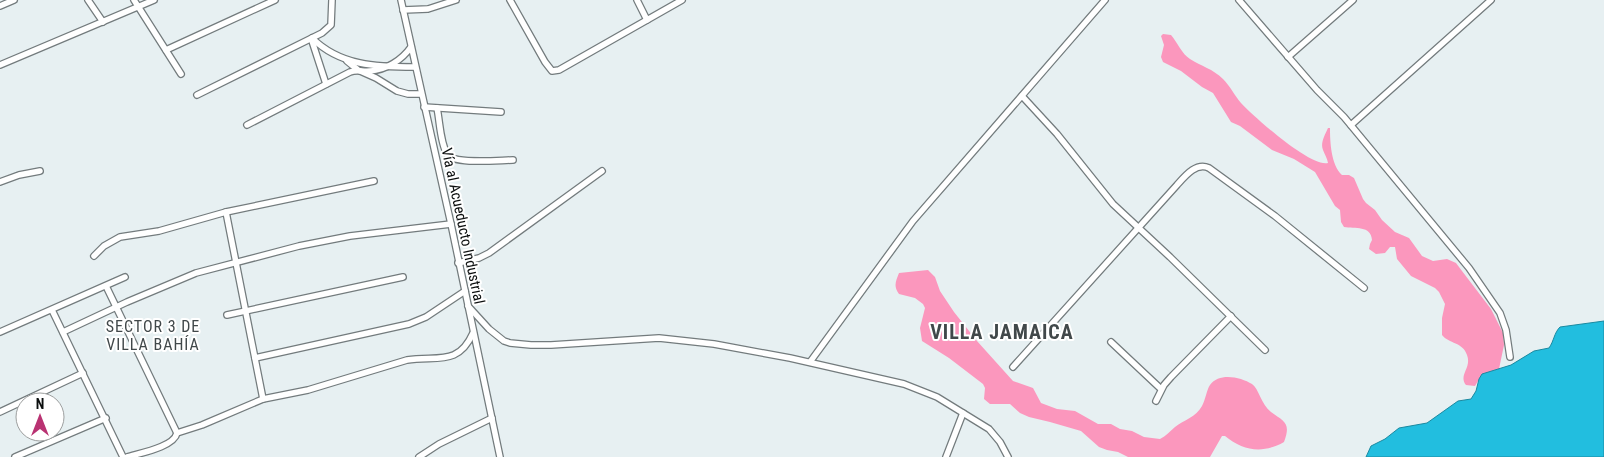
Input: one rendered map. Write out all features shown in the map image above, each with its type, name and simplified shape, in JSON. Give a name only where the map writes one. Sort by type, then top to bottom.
[{"type":"street","points":[[0,6],[14,0]]},
{"type":"street","points":[[88,0],[103,22]]},
{"type":"street","points":[[134,0],[181,74]]},
{"type":"street","points":[[0,65],[154,0]]},
{"type":"street","points":[[166,50],[275,0]]},
{"type":"street","points":[[197,95],[322,33],[330,25],[332,0]]},
{"type":"street","name":"Vía al Acueducto Industrial","points":[[401,0],[500,457]]},
{"type":"street","points":[[403,10],[428,9],[456,0]]},
{"type":"street","points":[[510,0],[552,71],[559,70],[682,0]]},
{"type":"street","points":[[637,0],[647,20]]},
{"type":"street","points":[[810,362],[913,221],[1105,0]]},
{"type":"street","points":[[1239,0],[1288,57],[1351,125],[1475,276],[1500,313],[1506,330],[1510,357]]},
{"type":"street","points":[[1288,57],[1353,0]]},
{"type":"street","points":[[1351,125],[1491,0]]},
{"type":"street","points":[[312,38],[327,51],[403,94],[421,94]]},
{"type":"street","points":[[312,38],[326,84]]},
{"type":"street","points":[[247,125],[350,72],[358,70],[373,71],[387,66],[401,59],[411,47]]},
{"type":"street","points":[[347,61],[415,67]]},
{"type":"street","points":[[1022,96],[1058,134],[1102,192],[1265,350]]},
{"type":"street","points":[[424,107],[501,112]]},
{"type":"street","points":[[437,108],[446,154],[450,158],[462,161],[513,160]]},
{"type":"street","points":[[1013,368],[1190,172],[1199,166],[1206,166],[1275,216],[1364,288]]},
{"type":"street","points":[[0,182],[19,175],[40,171]]},
{"type":"street","points":[[458,263],[480,258],[489,253],[602,172]]},
{"type":"street","points":[[94,256],[104,246],[120,238],[160,231],[226,212],[374,181]]},
{"type":"street","points":[[226,212],[263,399]]},
{"type":"street","points":[[63,332],[189,275],[299,246],[350,236],[451,224]]},
{"type":"street","points":[[0,332],[125,276]]},
{"type":"street","points":[[227,314],[403,277]]},
{"type":"street","points":[[52,310],[125,457],[167,444],[174,440],[176,433],[106,286]]},
{"type":"street","points":[[255,358],[409,324],[431,314],[464,291]]},
{"type":"street","points":[[468,306],[496,336],[504,341],[519,345],[551,345],[659,338],[714,344],[810,362],[917,388],[937,397],[994,434],[1008,457]]},
{"type":"street","points":[[1156,401],[1171,376],[1231,316]]},
{"type":"street","points":[[176,433],[202,425],[263,399],[308,390],[407,360],[421,358],[442,359],[457,353],[470,341],[474,332]]},
{"type":"street","points":[[1110,342],[1162,389]]},
{"type":"street","points":[[0,412],[83,373]]},
{"type":"street","points":[[946,457],[963,413]]},
{"type":"street","points":[[15,457],[106,418]]},
{"type":"street","points":[[419,457],[439,444],[492,418]]},
{"type":"shaded area","points":[[1163,34],[1171,35],[1187,57],[1223,79],[1241,103],[1257,119],[1309,158],[1328,163],[1322,145],[1328,128],[1330,128],[1335,165],[1342,175],[1349,175],[1354,178],[1366,203],[1395,232],[1409,238],[1422,256],[1433,261],[1447,259],[1456,263],[1491,309],[1503,333],[1504,345],[1499,369],[1483,375],[1475,386],[1466,385],[1463,378],[1468,364],[1467,355],[1459,345],[1442,335],[1442,318],[1445,304],[1439,292],[1411,276],[1397,259],[1395,247],[1390,247],[1385,253],[1376,254],[1369,249],[1372,240],[1369,232],[1362,229],[1344,227],[1341,222],[1340,210],[1335,206],[1315,172],[1294,159],[1272,150],[1240,126],[1231,122],[1213,93],[1181,71],[1163,62],[1161,57],[1164,45],[1161,36]]},
{"type":"shaded area","points":[[928,270],[935,277],[940,291],[954,312],[977,341],[1013,381],[1033,388],[1041,403],[1057,409],[1075,411],[1098,424],[1111,424],[1144,437],[1160,439],[1199,410],[1209,387],[1214,381],[1219,378],[1230,377],[1242,379],[1257,389],[1268,409],[1283,421],[1287,427],[1284,442],[1268,448],[1253,449],[1246,448],[1222,436],[1210,457],[1128,457],[1099,447],[1081,431],[1029,417],[1020,413],[1010,404],[990,404],[984,399],[985,388],[983,384],[949,358],[922,341],[920,328],[925,308],[923,304],[915,298],[899,294],[897,291],[896,284],[899,273]]},
{"type":"water","points":[[1604,321],[1604,457],[1366,457],[1371,446],[1385,439],[1399,428],[1427,423],[1458,401],[1471,399],[1482,374],[1511,365],[1534,351],[1549,348],[1560,327]]},
{"type":"district","name":"VILLA JAMAICA","points":[[1002,332]]},
{"type":"district","name":"SECTOR 3 DE VILLA BAHÍA","points":[[153,335]]}]
